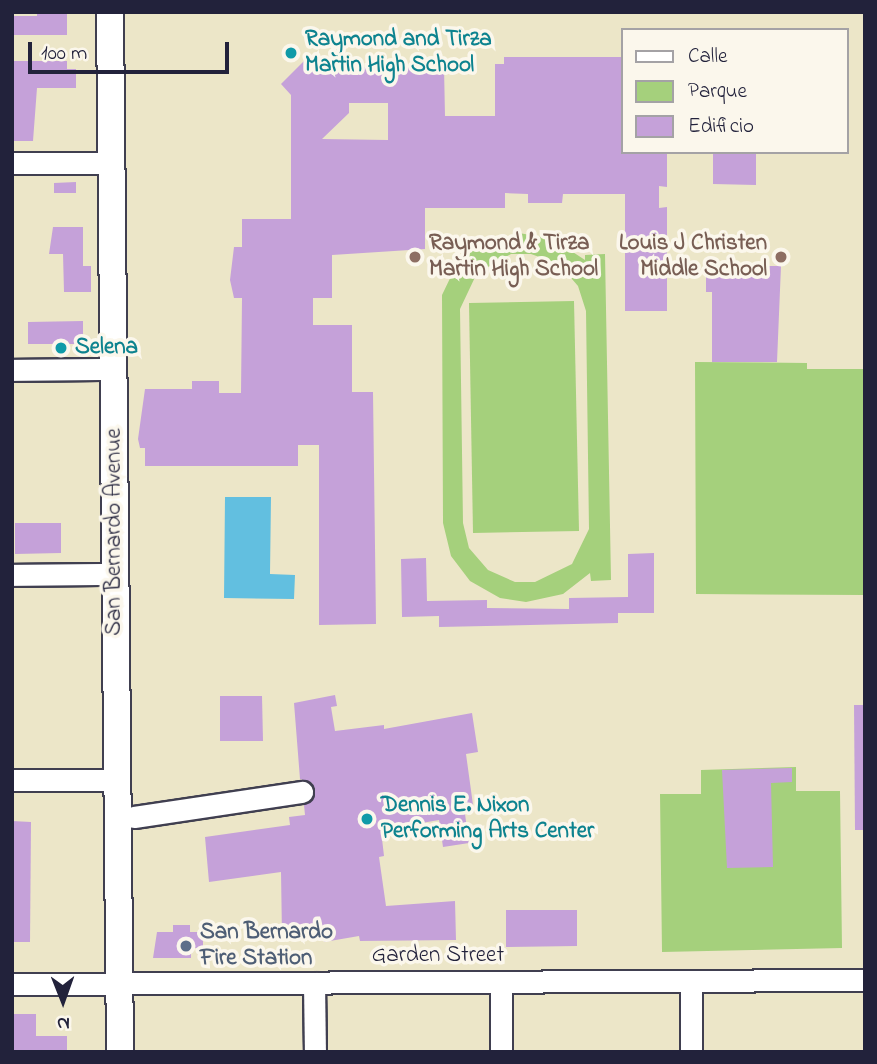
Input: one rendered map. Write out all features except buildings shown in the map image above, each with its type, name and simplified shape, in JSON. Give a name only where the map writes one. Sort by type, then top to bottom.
[{"type":"main road","name":"San Bernardo Avenue","points":[[110,12],[120,1052]]},
{"type":"street","points":[[12,163],[112,163]]},
{"type":"street","points":[[12,369],[115,369]]},
{"type":"street","points":[[12,575],[115,574]]},
{"type":"street","points":[[12,780],[118,780]]},
{"type":"street","points":[[134,817],[302,792]]},
{"type":"street","name":"Garden Street","points":[[12,984],[865,980]]},
{"type":"street","points":[[691,981],[691,1052]]},
{"type":"street","points":[[501,982],[501,1052]]},
{"type":"street","points":[[314,983],[315,1052]]},
{"type":"green space","points":[[519,233],[553,239],[585,260],[585,255],[605,254],[611,580],[591,581],[590,573],[563,594],[526,602],[500,598],[470,581],[451,556],[443,523],[442,295],[455,268],[474,249]],"holes":[[[511,254],[531,254],[559,264],[578,286],[586,311],[589,529],[572,564],[535,582],[515,582],[488,570],[469,548],[463,523],[460,309],[477,273]]]},
{"type":"green space","points":[[574,301],[579,531],[473,533],[469,303]]},
{"type":"green space","points":[[695,362],[807,363],[807,369],[865,369],[865,595],[696,594]]},
{"type":"green space","points":[[796,767],[796,791],[840,791],[842,948],[662,952],[660,794],[701,794],[701,770]]},
{"type":"water","points":[[225,497],[271,497],[270,574],[295,575],[294,599],[224,598]]},
{"type":"place","name":"Raymond and Tirza Martin High School","points":[[291,53]]},
{"type":"place","name":"Raymond & Tirza Martin High School","points":[[415,257]]},
{"type":"place","name":"Louis J Christen Middle School","points":[[781,257]]},
{"type":"place","name":"Selena","points":[[61,348]]},
{"type":"place","name":"Dennis E. Nixon Performing Arts Center","points":[[367,819]]},
{"type":"place","name":"San Bernardo Fire Station","points":[[186,946]]}]
